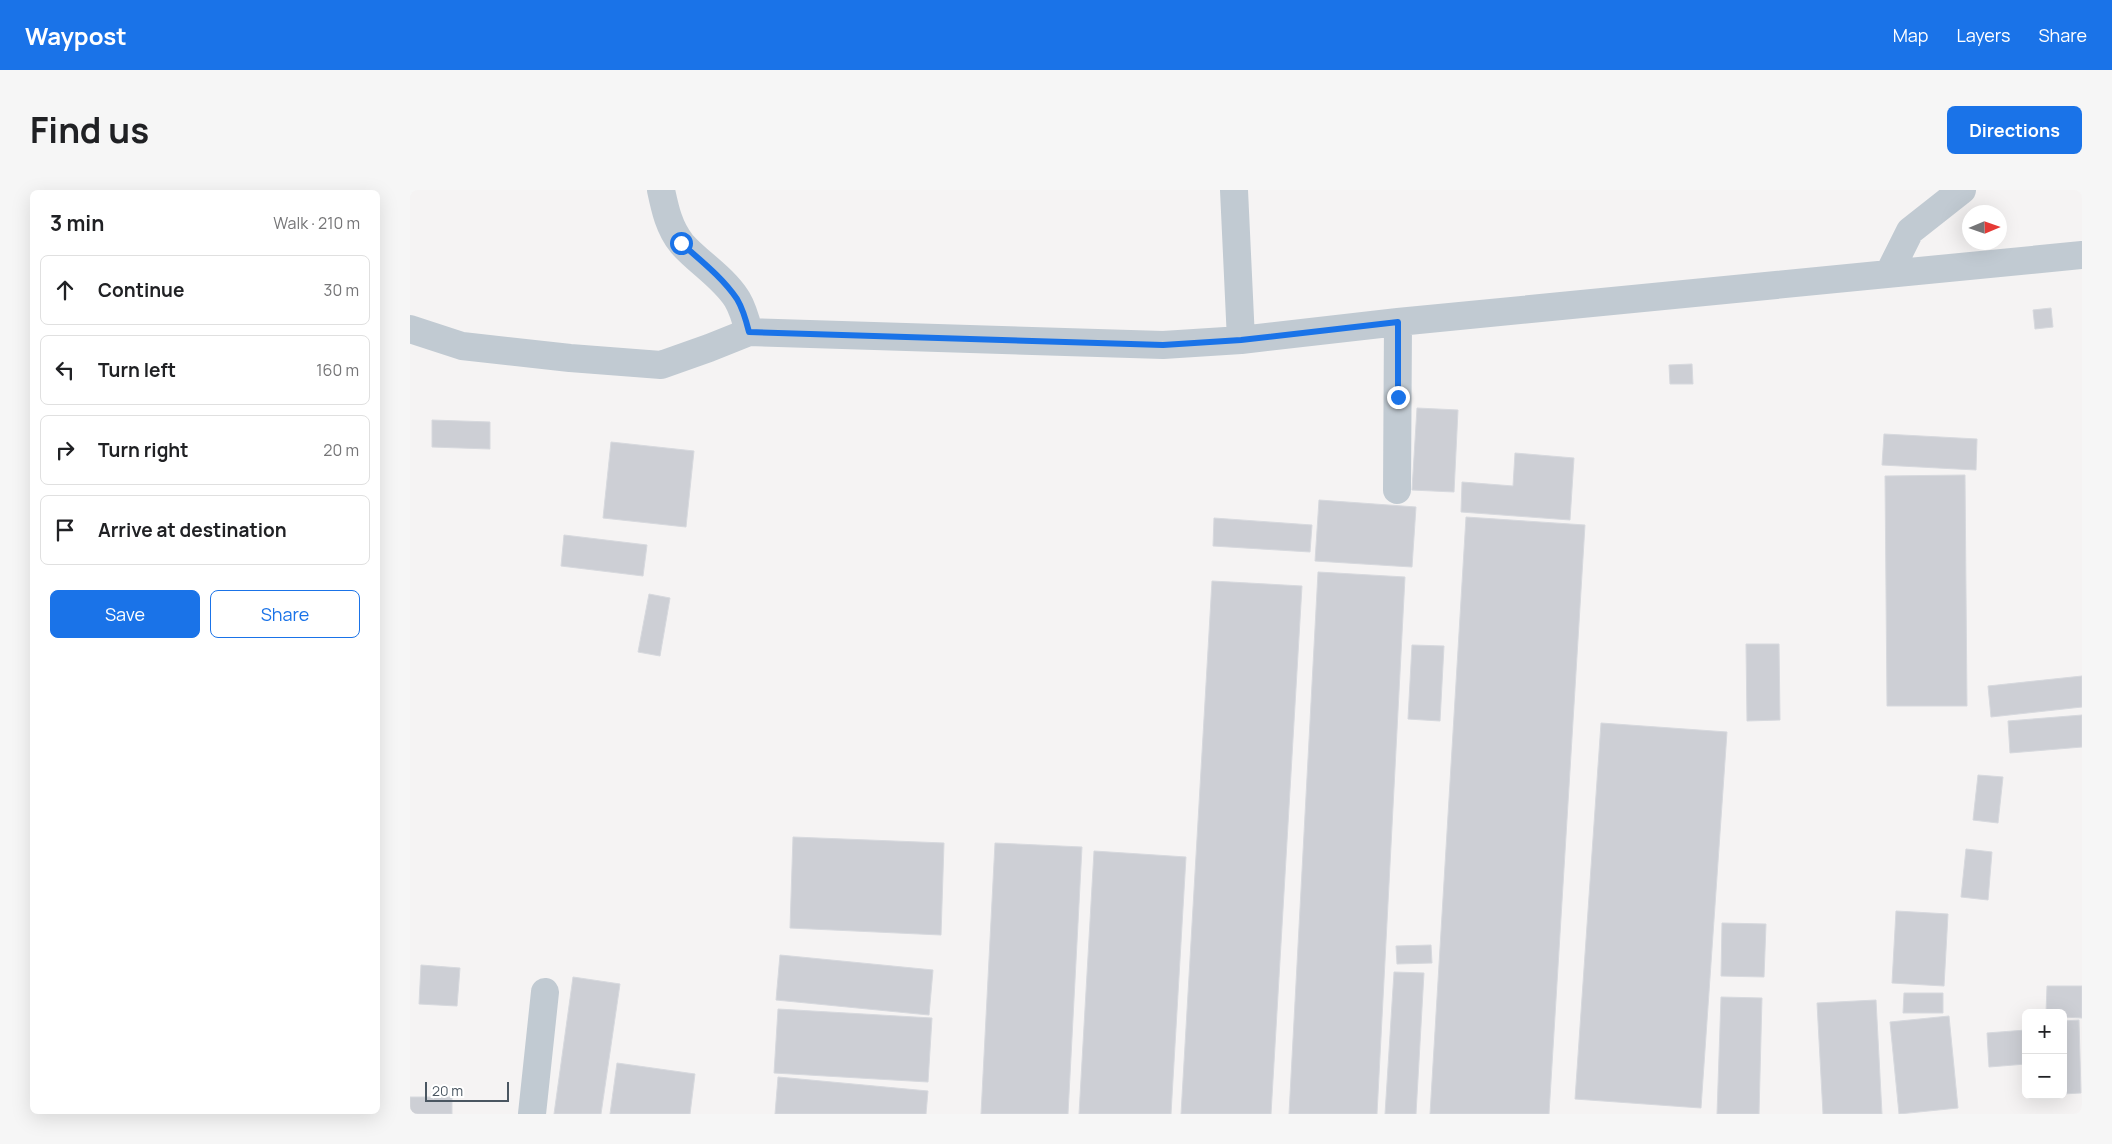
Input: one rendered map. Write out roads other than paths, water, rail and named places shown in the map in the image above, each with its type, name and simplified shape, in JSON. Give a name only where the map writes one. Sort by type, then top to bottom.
[{"type":"street","points":[[661,190],[666,217],[681,243],[737,299],[743,311],[749,332]]},
{"type":"street","points":[[1234,190],[1241,340]]},
{"type":"street","points":[[1889,273],[1910,231],[1962,190]]},
{"type":"street","points":[[410,329],[462,346],[570,358],[661,365],[749,332],[1163,345],[1241,340],[1398,322],[2082,255]]},
{"type":"street","points":[[1397,490],[1398,322]]},
{"type":"street","points":[[532,1114],[545,992]]}]
